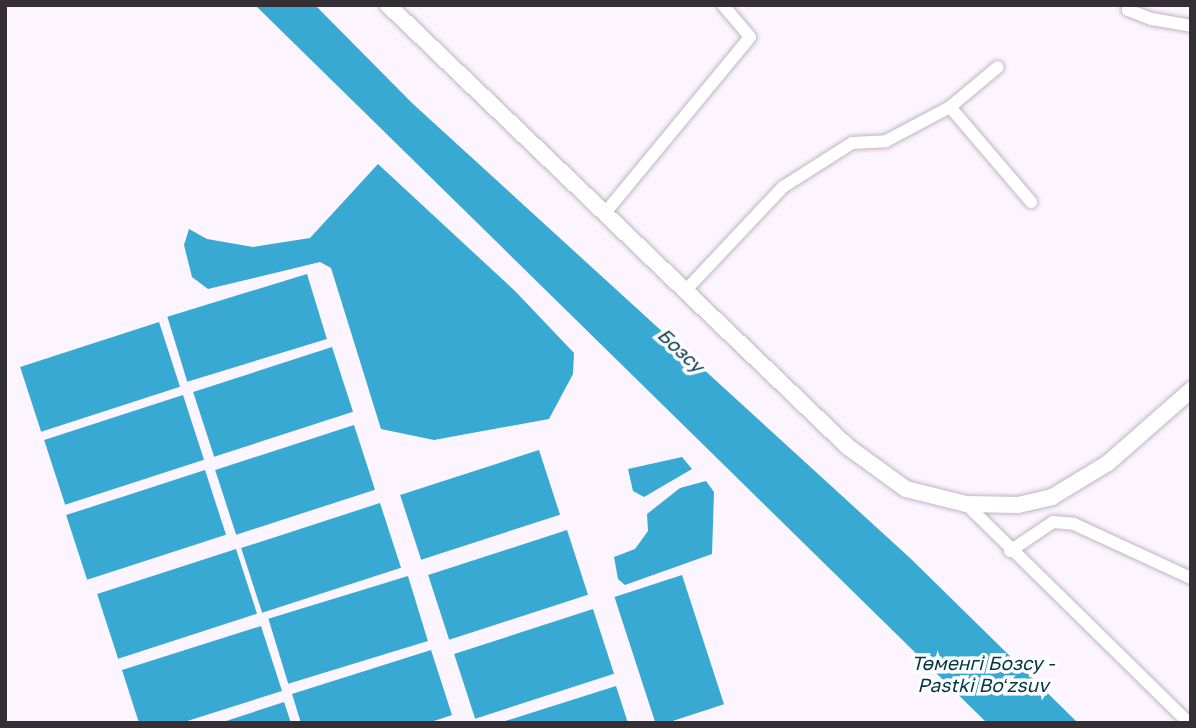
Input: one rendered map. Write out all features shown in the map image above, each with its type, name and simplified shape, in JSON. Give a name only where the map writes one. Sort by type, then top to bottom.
[{"type":"main road","points":[[388,5],[866,463],[906,489],[966,504],[1024,504],[1061,493],[1118,455],[1191,390]]},
{"type":"street","points":[[605,213],[750,37],[723,5]]},
{"type":"street","points":[[1128,5],[1128,10],[1152,19],[1191,26]]},
{"type":"street","points":[[685,291],[783,187],[852,143],[886,141],[950,107],[998,67]]},
{"type":"street","points":[[950,107],[1031,202]]},
{"type":"street","points":[[966,504],[1010,551],[1189,723]]},
{"type":"street","points":[[1010,551],[1053,522],[1074,524],[1191,578]]},
{"type":"water","name":"Төменгі Бозсу - Pastki Boʻzsuv","points":[[255,5],[315,5],[412,103],[910,558],[1078,723],[987,723]]},
{"type":"water","points":[[378,164],[515,291],[574,353],[573,374],[549,419],[434,440],[381,429],[331,268],[320,262],[208,289],[192,277],[184,245],[189,229],[207,239],[253,247],[310,238]]},
{"type":"water","points":[[307,274],[327,339],[187,382],[167,317]]},
{"type":"water","points":[[159,322],[180,387],[41,432],[20,367]]},
{"type":"water","points":[[332,347],[353,412],[214,457],[193,392]]},
{"type":"water","points":[[183,395],[204,460],[65,505],[44,440]]},
{"type":"water","points":[[354,425],[375,490],[236,535],[215,470]]},
{"type":"water","points":[[539,450],[560,515],[421,560],[400,495]]},
{"type":"water","points":[[682,457],[692,469],[644,497],[633,491],[628,469]]},
{"type":"water","points":[[205,470],[226,535],[87,580],[66,515]]},
{"type":"water","points":[[706,481],[714,492],[712,554],[625,585],[618,579],[614,557],[635,549],[648,531],[647,514],[680,488]]},
{"type":"water","points":[[380,503],[401,568],[262,613],[241,548]]},
{"type":"water","points":[[567,530],[588,595],[449,640],[428,575]]},
{"type":"water","points":[[236,549],[257,614],[118,659],[97,594]]},
{"type":"water","points":[[682,575],[724,704],[667,723],[655,723],[614,597]]},
{"type":"water","points":[[408,576],[428,641],[288,684],[268,619]]},
{"type":"water","points":[[593,609],[614,674],[475,719],[454,654]]},
{"type":"water","points":[[261,626],[282,691],[181,723],[139,723],[122,670]]},
{"type":"water","points":[[431,650],[452,715],[428,723],[301,723],[292,694]]},
{"type":"water","points":[[616,686],[628,723],[499,723]]},
{"type":"water","points":[[284,702],[291,723],[220,723]]},
{"type":"water label","name":"Бозсу","points":[[681,350]]}]
